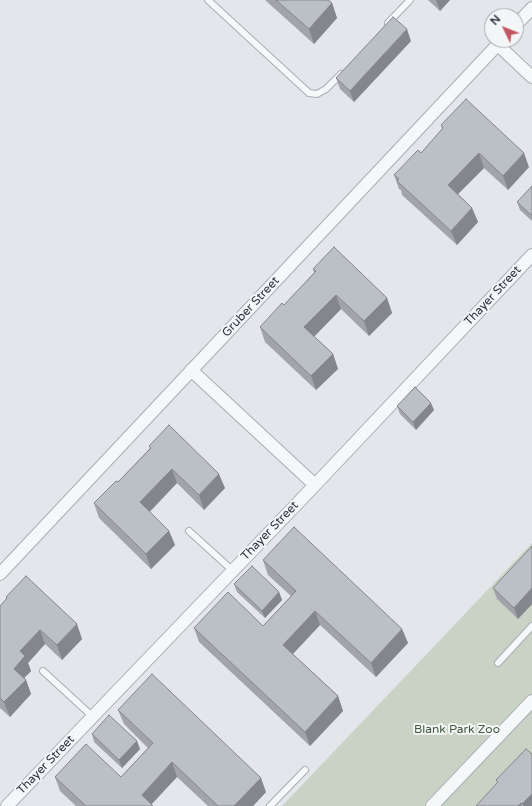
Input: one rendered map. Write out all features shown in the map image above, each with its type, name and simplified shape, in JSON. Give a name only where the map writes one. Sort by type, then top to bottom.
[{"type":"street","points":[[524,16],[532,8]]},
{"type":"street","name":"Gruber Street","points":[[0,574],[494,48]]},
{"type":"street","points":[[505,48],[532,77]]},
{"type":"street","name":"Thayer Street","points":[[7,806],[315,485],[532,255]]},
{"type":"street","points":[[191,370],[315,485]]},
{"type":"street","points":[[432,806],[532,701]]},
{"type":"lane","points":[[208,0],[309,92],[317,94],[326,89],[345,69]]},
{"type":"lane","points":[[383,29],[410,0]]},
{"type":"lane","points":[[189,531],[232,570]]},
{"type":"lane","points":[[498,664],[532,626]]},
{"type":"lane","points":[[43,671],[92,716]]},
{"type":"lane","points":[[270,806],[305,770]]},
{"type":"green space","name":"Blank Park Zoo","points":[[532,543],[532,806],[282,806],[423,658]]},
{"type":"building","points":[[276,0],[328,0],[332,3],[309,29]]},
{"type":"building","points":[[393,17],[407,29],[350,91],[336,78]]},
{"type":"building","points":[[466,99],[524,153],[503,176],[479,153],[448,185],[472,208],[451,231],[397,181],[399,179],[394,175],[418,150],[421,153],[443,128],[441,125]]},
{"type":"building","points":[[532,186],[532,214],[531,215],[517,202]]},
{"type":"building","points":[[334,247],[387,298],[364,321],[336,295],[304,327],[333,354],[311,376],[260,327],[282,303],[284,305],[316,271],[313,269]]},
{"type":"building","points":[[415,387],[431,403],[413,422],[397,406]]},
{"type":"building","points":[[169,425],[219,474],[199,495],[172,469],[140,502],[169,531],[146,554],[94,503],[116,481],[118,482],[151,448],[149,446]]},
{"type":"building","points":[[294,527],[402,629],[371,663],[315,611],[283,645],[338,696],[305,732],[194,628],[228,592],[263,626],[296,591],[263,560]]},
{"type":"building","points":[[532,546],[532,588],[514,608],[493,588]]},
{"type":"building","points":[[252,566],[279,592],[262,611],[234,584]]},
{"type":"building","points":[[26,576],[77,624],[57,645],[40,630],[20,651],[25,656],[14,669],[26,680],[4,702],[0,698],[0,606],[7,598],[6,597]]},
{"type":"building","points":[[152,674],[261,778],[234,806],[218,806],[172,762],[142,795],[153,806],[86,806],[55,777],[86,744],[121,777],[153,743],[118,710]]},
{"type":"building","points":[[109,715],[137,741],[119,760],[92,734]]},
{"type":"building","points":[[526,749],[532,754],[532,794],[518,806],[476,806],[498,782],[496,780]]}]
